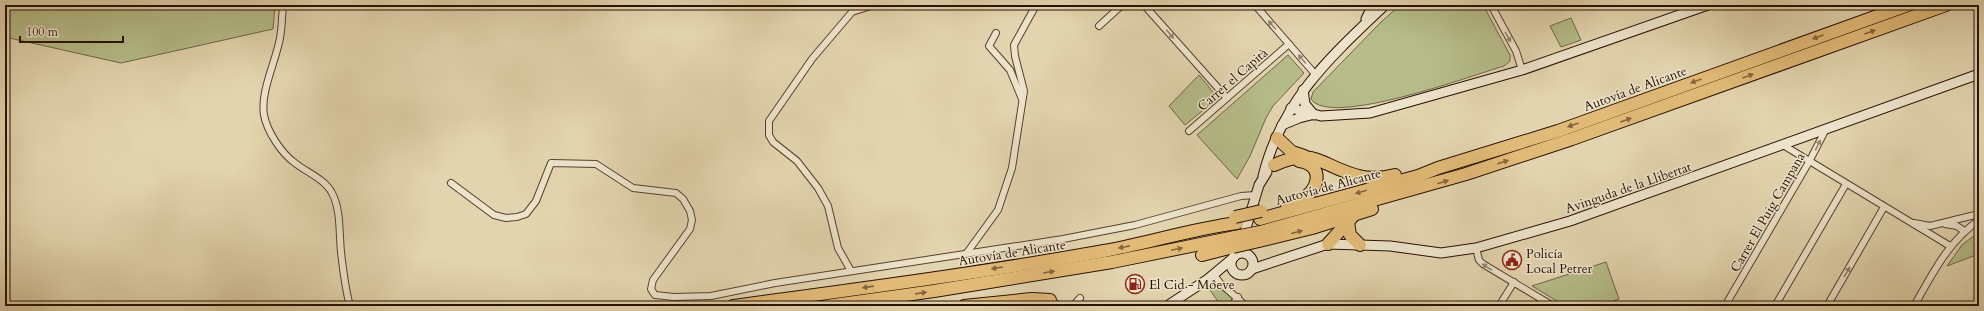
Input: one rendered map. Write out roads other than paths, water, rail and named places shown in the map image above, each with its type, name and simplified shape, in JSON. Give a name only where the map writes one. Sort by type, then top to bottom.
[{"type":"highway","name":"Autovía de Alicante","points":[[733,306],[953,276],[1105,251],[1216,226],[1418,176],[1438,168],[1558,131],[1908,5]]},
{"type":"highway","name":"Autovía de Alicante","points":[[827,306],[934,291],[1112,262],[1235,248],[1260,237],[1420,189],[1572,139],[1946,5]]},
{"type":"highway","points":[[1276,138],[1292,152],[1320,160],[1358,176],[1380,178],[1421,169],[1438,168]]},
{"type":"highway","points":[[1274,165],[1304,156]]},
{"type":"highway","points":[[1261,215],[1299,202],[1309,195],[1314,188],[1317,181],[1313,167],[1308,163],[1290,159]]},
{"type":"highway","points":[[1260,237],[1351,219],[1405,198],[1420,189]]},
{"type":"highway","points":[[1328,244],[1351,219]]},
{"type":"highway","points":[[1351,219],[1350,235],[1360,245]]},
{"type":"highway","points":[[1202,255],[1235,248]]},
{"type":"highway","points":[[964,306],[1032,299],[1055,303]]},
{"type":"street","points":[[283,5],[280,37],[264,98],[264,114],[268,128],[284,152],[293,162],[320,180],[334,195],[338,210],[345,282],[350,306]]},
{"type":"street","points":[[851,271],[838,248],[828,206],[818,188],[797,161],[772,142],[769,135],[769,121],[812,59],[852,8],[874,5]]},
{"type":"street","points":[[966,254],[998,210],[1013,161],[1024,91],[1014,45],[1036,5]]},
{"type":"street","points":[[1099,26],[1122,5]]},
{"type":"street","points":[[1144,5],[1227,98]]},
{"type":"street","points":[[1255,5],[1315,74]]},
{"type":"street","points":[[1358,30],[1371,12],[1373,5]]},
{"type":"street","points":[[1491,5],[1516,50],[1522,70]]},
{"type":"street","points":[[1282,125],[1299,118],[1314,115],[1342,116],[1370,113],[1522,70],[1697,7],[1708,5]]},
{"type":"street","points":[[1237,274],[1232,269],[1235,248],[1263,176],[1267,160],[1291,108],[1315,74],[1384,6]]},
{"type":"street","points":[[996,33],[989,46],[1010,70],[1022,99]]},
{"type":"street","name":"Carrer el Capità","points":[[1189,131],[1289,44]]},
{"type":"street","name":"Avinguda de la Llibertat","points":[[1212,278],[1226,273],[1244,275],[1252,270],[1275,261],[1328,244],[1390,246],[1441,253],[1476,248],[1570,221],[1979,74]]},
{"type":"street","points":[[1303,90],[1305,104],[1314,115]]},
{"type":"street","points":[[1291,108],[1314,115]]},
{"type":"street","name":"Carrer El Puig Campana","points":[[1725,306],[1809,162],[1826,128]]},
{"type":"street","points":[[1263,176],[1274,165],[1276,138]]},
{"type":"street","points":[[1782,145],[1950,246]]},
{"type":"street","points":[[451,183],[494,215],[506,218],[526,214],[536,201],[551,163],[596,164],[633,188],[676,193],[687,204],[692,220],[690,229],[653,280],[651,289],[655,295],[660,297],[711,296],[851,271],[1063,239],[1135,225],[1241,196],[1255,195]]},
{"type":"street","points":[[1775,306],[1846,184]]},
{"type":"street","points":[[1827,306],[1884,207]]},
{"type":"street","points":[[1911,223],[1930,226],[1979,214]]},
{"type":"street","points":[[1914,306],[1950,246],[1964,231],[1979,220]]},
{"type":"street","points":[[1942,224],[1957,226],[1964,231]]},
{"type":"street","points":[[1235,248],[1249,256],[1253,263],[1252,270]]},
{"type":"street","points":[[1235,248],[1240,253],[1249,256]]},
{"type":"street","points":[[1167,306],[1212,278],[1235,248]]},
{"type":"street","points":[[1476,248],[1478,260],[1482,264],[1553,306]]},
{"type":"street","name":"Avinguda de la Llibertat","points":[[1249,256],[1259,260],[1275,261]]},
{"type":"street","points":[[1212,278],[1238,297],[1246,306]]},
{"type":"street","points":[[1499,306],[1514,282]]},
{"type":"street","points":[[1232,306],[1238,297]]},
{"type":"street","points":[[1073,306],[1080,298]]},
{"type":"place","name":"Policía Local Petrer","points":[[1512,260]]},
{"type":"place","name":"El Cid - Moeve","points":[[1135,284]]}]
